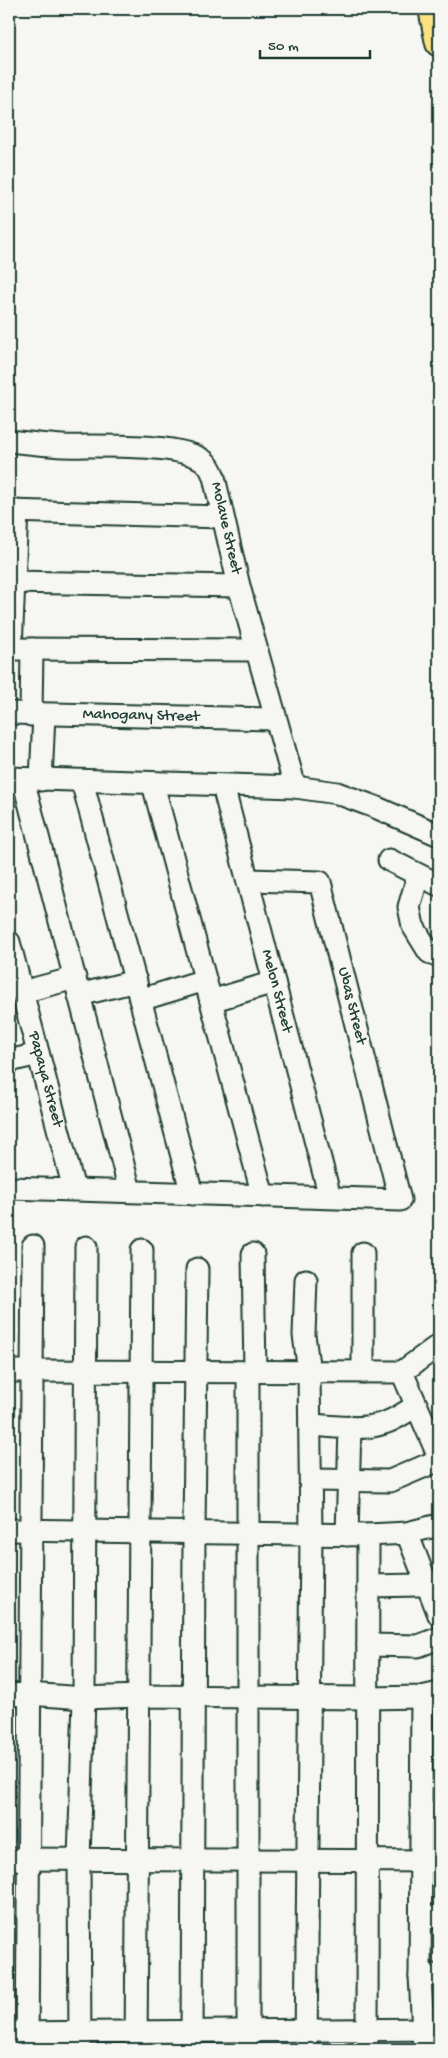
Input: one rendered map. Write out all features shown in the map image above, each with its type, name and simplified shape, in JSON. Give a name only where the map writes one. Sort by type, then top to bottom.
[{"type":"main road","points":[[432,9],[439,43]]},
{"type":"street","name":"Molave Street","points":[[9,441],[62,446],[149,447],[195,456],[211,468],[239,586],[295,787]]},
{"type":"street","points":[[130,1191],[24,779],[37,715],[17,649],[11,582],[13,511],[222,517]]},
{"type":"street","points":[[11,582],[239,586]]},
{"type":"street","points":[[17,649],[256,650]]},
{"type":"street","name":"Mahogany Street","points":[[9,714],[275,719]]},
{"type":"street","points":[[24,779],[295,787],[337,793],[375,807],[439,836]]},
{"type":"street","points":[[82,781],[192,1194]]},
{"type":"street","points":[[153,784],[262,1196]]},
{"type":"street","name":"Melon Street","points":[[223,786],[330,1197]]},
{"type":"street","points":[[389,860],[439,885]]},
{"type":"street","points":[[418,876],[409,907],[413,926],[429,952],[439,958]]},
{"type":"street","name":"Ubas Street","points":[[248,880],[320,882],[400,1200],[330,1197]]},
{"type":"street","name":"Papaya Street","points":[[9,942],[74,1189]]},
{"type":"street","points":[[22,992],[77,987],[138,990],[208,990],[274,982]]},
{"type":"street","points":[[9,1061],[38,1054]]},
{"type":"street","points":[[9,1188],[330,1197]]},
{"type":"street","points":[[19,1695],[84,1698],[139,1696],[193,1698],[309,1696],[368,1698],[431,1695],[429,2036],[367,2039],[136,2041],[21,2038],[19,1695],[31,1530],[33,1246]]},
{"type":"street","points":[[80,2041],[79,1860],[84,1698],[86,1247]]},
{"type":"street","points":[[136,2041],[142,1250]]},
{"type":"street","points":[[363,1253],[363,1372]]},
{"type":"street","points":[[248,2040],[249,1533],[253,1254]]},
{"type":"street","points":[[192,2040],[191,1860],[197,1269]]},
{"type":"street","points":[[306,1280],[304,1336],[309,1372],[311,1480],[306,2040]]},
{"type":"street","points":[[9,1371],[402,1372],[439,1346]]},
{"type":"street","points":[[311,1480],[390,1481],[439,1459],[402,1372]]},
{"type":"street","points":[[310,1425],[350,1427],[382,1424],[416,1406]]},
{"type":"street","points":[[347,1535],[350,1427]]},
{"type":"street","points":[[9,1530],[368,1535],[407,1533],[439,1525]]},
{"type":"street","points":[[407,1533],[433,1583],[439,1615]]},
{"type":"street","points":[[367,2039],[368,1535]]},
{"type":"street","points":[[368,1586],[433,1583]]},
{"type":"street","points":[[368,1645],[418,1646],[439,1638]]},
{"type":"street","points":[[19,1859],[430,1861]]}]
